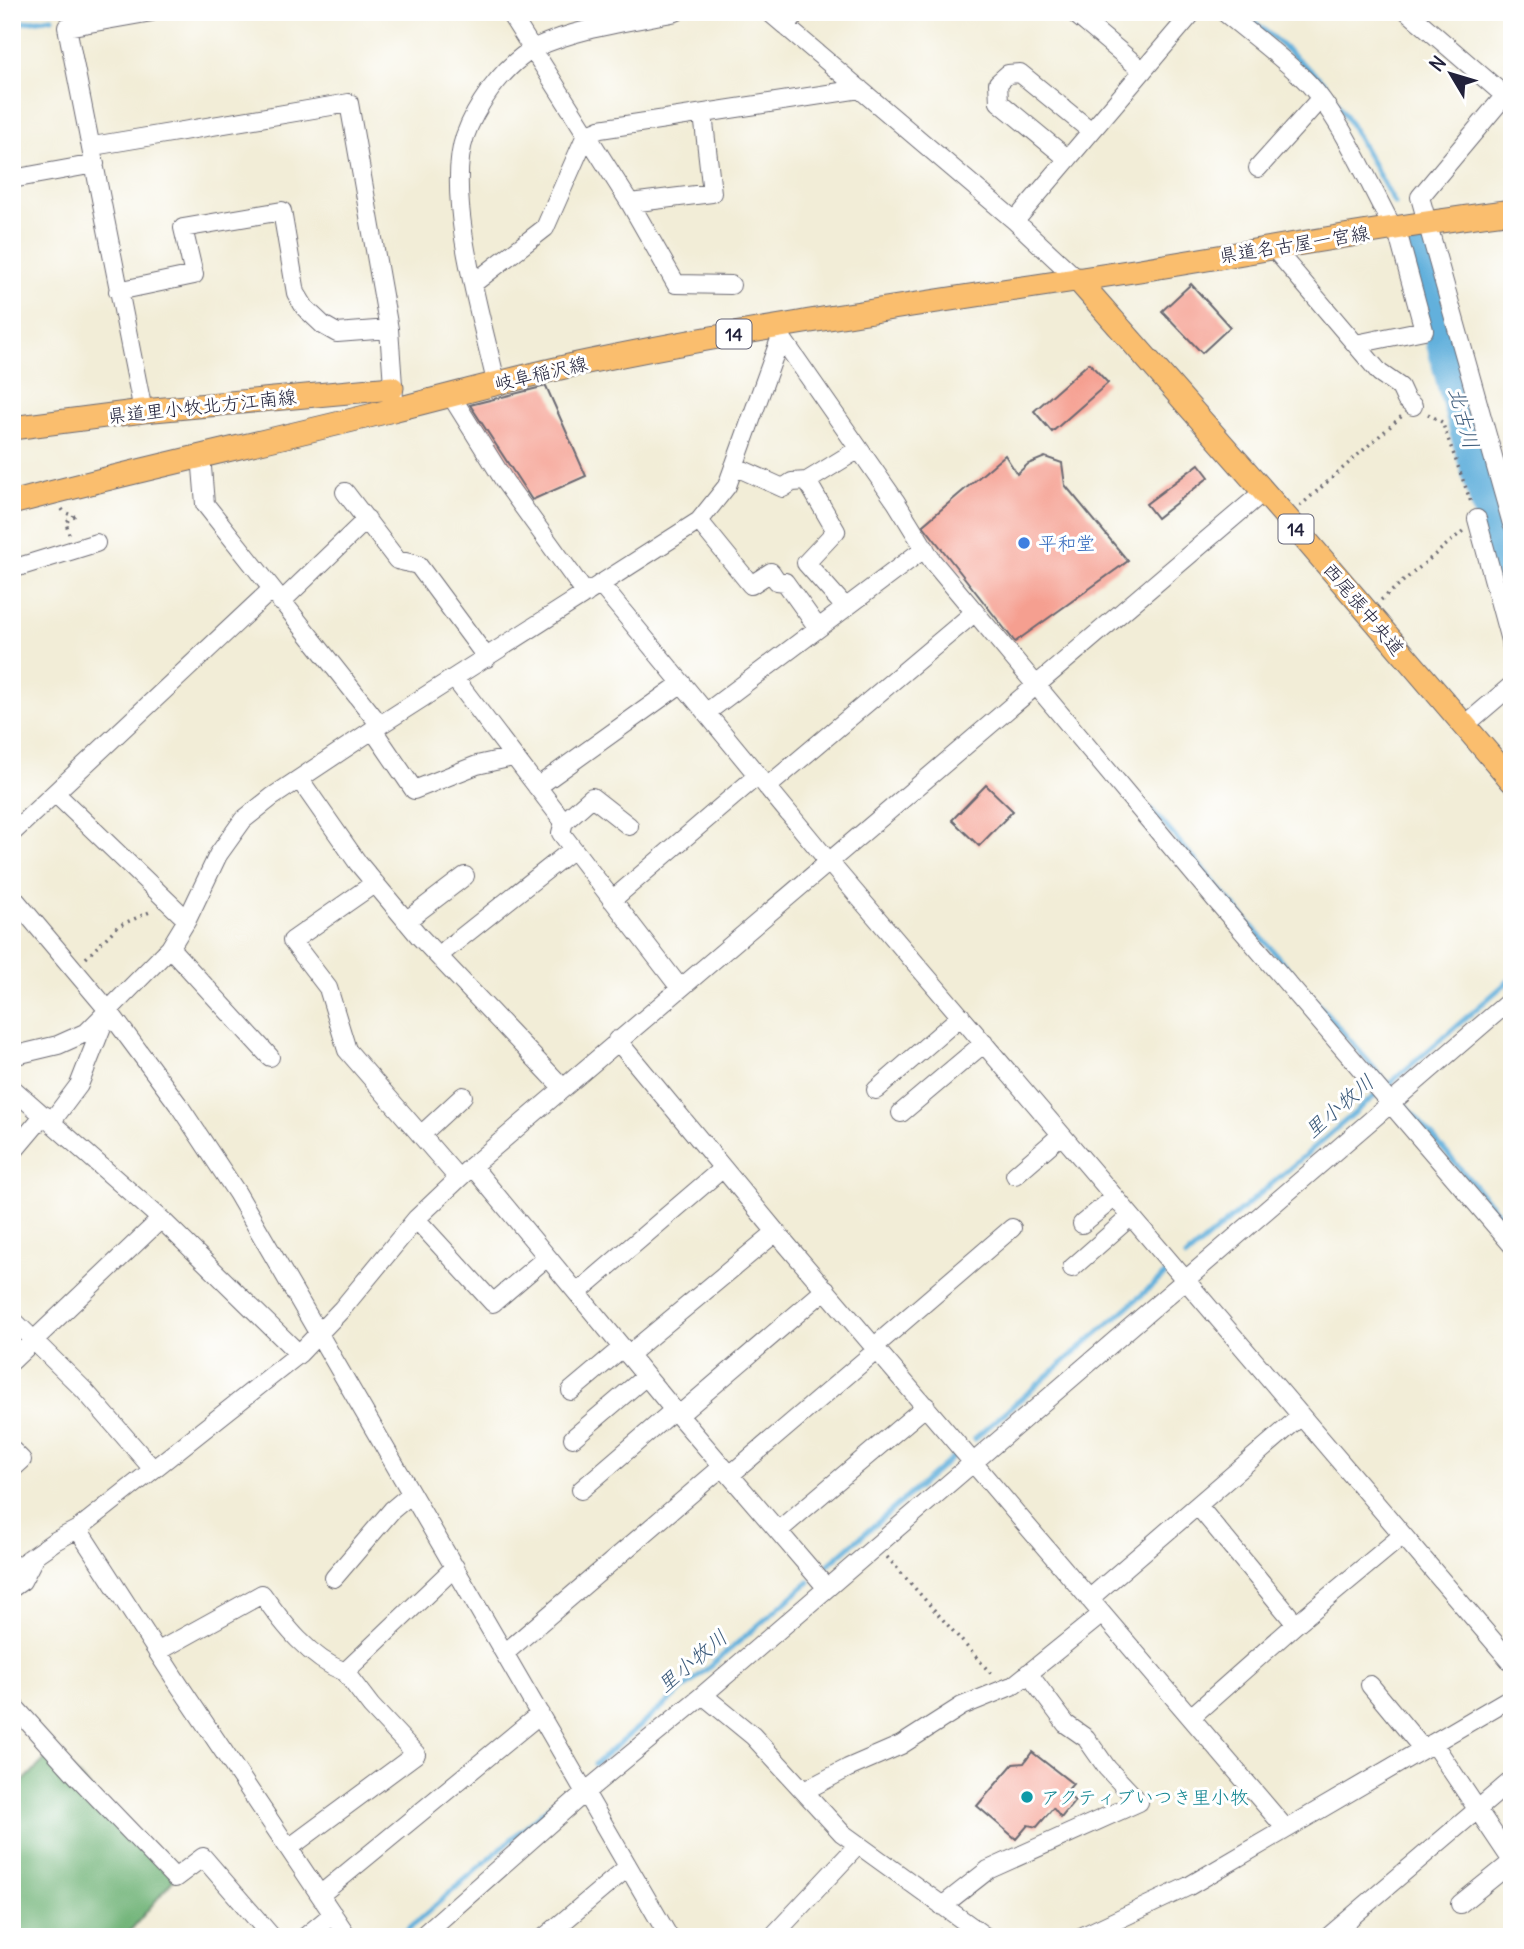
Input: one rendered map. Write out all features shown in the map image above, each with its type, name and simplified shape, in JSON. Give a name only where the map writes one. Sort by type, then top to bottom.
[{"type":"main road","name":"県道名古屋一宮線","points":[[1077,279],[1272,246],[1512,211]]},
{"type":"main road","name":"岐阜稲沢線","points":[[12,503],[201,455],[394,399],[450,394],[598,360],[783,331],[1077,279]]},
{"type":"main road","name":"西尾張中央道","points":[[1077,279],[1287,518],[1512,781]]},
{"type":"main road","name":"県道里小牧北方江南線","points":[[12,428],[144,411],[394,399]]},
{"type":"street","points":[[144,411],[118,291],[93,146],[68,27],[152,12]]},
{"type":"street","points":[[509,12],[630,203],[676,284],[731,285]]},
{"type":"street","points":[[496,382],[463,230],[459,177],[464,138],[479,105],[500,75],[534,48],[570,34],[676,12]]},
{"type":"street","name":"14","points":[[769,12],[792,19],[860,89],[1015,221],[1077,279]]},
{"type":"street","points":[[1073,12],[1143,71]]},
{"type":"street","points":[[1015,221],[1193,12]]},
{"type":"street","points":[[1224,12],[1305,80],[1320,99],[1346,139],[1394,228],[1424,330],[1356,344]]},
{"type":"street","points":[[1408,12],[1508,91],[1420,197],[1512,523]]},
{"type":"street","points":[[1068,159],[999,102],[998,83],[1008,74],[1020,73],[1091,131]]},
{"type":"street","points":[[474,283],[545,228],[586,135],[600,129],[860,89]]},
{"type":"street","points":[[1258,168],[1320,99]]},
{"type":"street","points":[[93,146],[349,103],[389,329],[394,399]]},
{"type":"street","points":[[630,203],[712,193],[703,114]]},
{"type":"street","points":[[12,179],[95,164]]},
{"type":"street","points":[[118,291],[194,275],[183,228],[282,211],[296,293],[305,308],[323,325],[337,333],[389,329]]},
{"type":"street","points":[[1272,246],[1380,373],[1400,387],[1406,400],[1413,406]]},
{"type":"street","points":[[783,331],[933,562],[1512,1245]]},
{"type":"street","points":[[12,1056],[58,1045],[88,1032],[170,948],[187,920],[218,855],[243,820],[377,728],[699,521],[727,485],[783,331]]},
{"type":"street","points":[[450,394],[505,482],[593,589],[707,712],[829,862],[1512,1663]]},
{"type":"street","points":[[734,466],[783,488],[792,482],[807,481],[859,449]]},
{"type":"street","points":[[201,455],[205,504],[377,728],[414,790],[477,765],[513,757]]},
{"type":"street","points":[[807,481],[836,531],[806,563],[845,607]]},
{"type":"street","points":[[345,492],[397,560],[418,565],[487,658]]},
{"type":"street","points":[[12,1571],[78,1528],[299,1354],[342,1309],[416,1219],[465,1172],[1263,492]]},
{"type":"street","points":[[12,833],[276,596],[367,519]]},
{"type":"street","points":[[1477,519],[1512,648]]},
{"type":"street","points":[[699,521],[751,585],[771,572],[777,581],[785,582],[818,628]]},
{"type":"street","points":[[12,569],[96,543]]},
{"type":"street","points":[[707,712],[925,548]]},
{"type":"street","points":[[612,900],[975,612]]},
{"type":"street","points":[[455,679],[564,822]]},
{"type":"street","points":[[537,787],[682,683]]},
{"type":"street","points":[[1464,726],[1512,685]]},
{"type":"street","points":[[300,780],[358,863],[406,921],[563,1088]]},
{"type":"street","points":[[55,793],[187,920]]},
{"type":"street","points":[[629,826],[592,797],[564,822],[561,833],[680,988]]},
{"type":"street","points":[[438,956],[573,849]]},
{"type":"street","points":[[406,921],[465,876]]},
{"type":"street","points":[[375,883],[292,941],[328,988],[347,1050],[421,1135],[465,1172],[547,1256],[826,1587]]},
{"type":"street","points":[[12,896],[108,1010],[180,1107],[237,1193],[669,1937]]},
{"type":"street","points":[[170,948],[270,1057]]},
{"type":"street","points":[[421,1937],[584,1793],[703,1695],[1184,1281],[1384,1096],[1512,999]]},
{"type":"street","points":[[12,1153],[79,1085],[108,1010]]},
{"type":"street","points":[[876,1090],[961,1016]]},
{"type":"street","points":[[617,1040],[776,1232],[1286,1829]]},
{"type":"street","points":[[901,1113],[984,1044]]},
{"type":"street","points":[[12,1088],[161,1219],[299,1354]]},
{"type":"street","points":[[421,1135],[463,1096]]},
{"type":"street","points":[[1015,1175],[1061,1135]]},
{"type":"street","points":[[577,1293],[723,1168]]},
{"type":"street","points":[[1082,1224],[1114,1198]]},
{"type":"street","points":[[1072,1268],[1130,1217]]},
{"type":"street","points":[[12,1361],[161,1219]]},
{"type":"street","points":[[416,1219],[493,1303],[547,1256]]},
{"type":"street","points":[[505,1653],[876,1348],[1012,1228]]},
{"type":"street","points":[[572,1391],[776,1232]]},
{"type":"street","points":[[581,1490],[825,1289]]},
{"type":"street","points":[[12,1319],[119,1428],[152,1468]]},
{"type":"street","points":[[573,1438],[646,1376]]},
{"type":"street","points":[[778,1531],[926,1406]]},
{"type":"street","points":[[1090,1599],[1301,1416]]},
{"type":"street","points":[[12,1450],[22,1460],[12,1469]]},
{"type":"street","points":[[334,1578],[392,1510],[411,1493]]},
{"type":"street","points":[[1198,1506],[1296,1624]]},
{"type":"street","points":[[78,1528],[157,1652],[348,1937]]},
{"type":"street","points":[[1191,1717],[1296,1624],[1404,1535]]},
{"type":"street","points":[[12,1588],[22,1581],[34,1556]]},
{"type":"street","points":[[345,1672],[455,1567]]},
{"type":"street","points":[[157,1652],[262,1594],[279,1619],[308,1648],[327,1665],[345,1672],[371,1706],[416,1754],[289,1848]]},
{"type":"street","points":[[804,1791],[901,1745],[962,1706],[1014,1685],[1102,1614]]},
{"type":"street","points":[[942,1906],[988,1870],[1139,1802],[1107,1768],[1086,1738],[1066,1724],[1028,1674]]},
{"type":"street","points":[[1370,1685],[1428,1746],[1512,1861],[1460,1904]]},
{"type":"street","points":[[703,1695],[754,1736],[842,1833],[986,1937]]},
{"type":"street","points":[[1081,1937],[1189,1886],[1512,1697]]},
{"type":"street","points":[[12,1704],[175,1878],[203,1857],[272,1937]]},
{"type":"street","points":[[320,1895],[540,1714]]},
{"type":"street","points":[[1328,1937],[1512,1780]]},
{"type":"street","points":[[772,1937],[858,1845]]},
{"type":"street","points":[[545,1937],[628,1867]]},
{"type":"street","points":[[305,1937],[333,1914]]},
{"type":"path","points":[[1287,518],[1413,406]]},
{"type":"path","points":[[1367,612],[1477,519],[1442,422]]},
{"type":"path","points":[[64,512],[74,516],[66,522]]},
{"type":"path","points":[[75,970],[118,926],[171,902]]},
{"type":"path","points":[[876,1545],[1005,1689]]},
{"type":"green space","points":[[54,1750],[175,1878],[125,1937],[12,1937],[12,1793]]},
{"type":"building","points":[[1191,284],[1230,327],[1202,353],[1162,311]]},
{"type":"building","points":[[1089,363],[1108,383],[1052,432],[1034,411]]},
{"type":"building","points":[[546,386],[586,476],[532,500],[470,405]]},
{"type":"building","name":"平和堂","points":[[1005,455],[1017,474],[1028,464],[1045,457],[1062,463],[1065,485],[1128,561],[1015,642],[923,525]]},
{"type":"building","points":[[1199,464],[1209,477],[1157,518],[1146,504]]},
{"type":"building","points":[[986,785],[1013,811],[979,846],[952,820]]},
{"type":"building","name":"アクティブいつき里小牧","points":[[1032,1752],[1073,1784],[1065,1793],[1075,1801],[1061,1818],[1053,1808],[1037,1827],[1028,1825],[1016,1839],[977,1806],[1013,1764],[1024,1763]]},
{"type":"waterway","name":"北古川","points":[[1243,12],[1324,82],[1395,204]]},
{"type":"waterway","points":[[12,24],[52,18]]},
{"type":"waterway","name":"北古川","points":[[1412,243],[1423,271],[1512,593]]},
{"type":"waterway","points":[[1151,809],[1391,1088]]},
{"type":"waterway","name":"里小牧川","points":[[1388,1085],[1512,978]]},
{"type":"waterway","name":"里小牧川","points":[[1186,1257],[1378,1093]]},
{"type":"waterway","points":[[1401,1100],[1512,1229]]},
{"type":"waterway","name":"里小牧川","points":[[974,1439],[1166,1274]]},
{"type":"waterway","name":"里小牧川","points":[[828,1565],[958,1453]]},
{"type":"waterway","name":"里小牧川","points":[[595,1764],[809,1582]]},
{"type":"waterway","name":"里小牧川","points":[[399,1937],[562,1795]]},
{"type":"place","name":"平和堂","points":[[1024,543]]},
{"type":"place","name":"アクティブいつき里小牧","points":[[1027,1797]]}]
